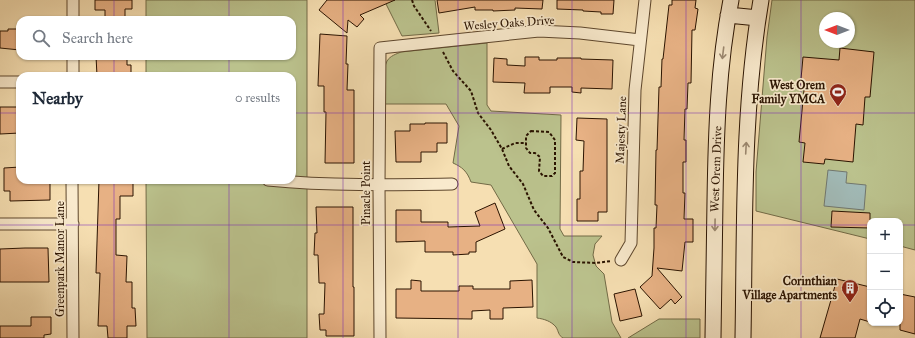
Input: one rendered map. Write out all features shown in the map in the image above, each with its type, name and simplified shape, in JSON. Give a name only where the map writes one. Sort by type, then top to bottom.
[{"type":"main road","name":"West Orem Drive","points":[[713,338],[716,153],[719,91],[731,0]]},
{"type":"main road","points":[[743,338],[746,149],[751,84],[761,0]]},
{"type":"main road","points":[[728,15],[758,18]]},
{"type":"street","points":[[73,0],[73,16]]},
{"type":"street","name":"Majesty Lane","points":[[621,260],[630,243],[635,90],[645,0]]},
{"type":"street","name":"Wesley Oaks Drive","points":[[380,48],[539,31],[580,33],[640,40]]},
{"type":"street","name":"Pinacle Point","points":[[380,48],[380,338]]},
{"type":"street","points":[[73,60],[73,72]]},
{"type":"street","points":[[0,82],[16,82]]},
{"type":"street","points":[[296,183],[379,185],[452,184]]},
{"type":"street","name":"Greenpark Manor Lane","points":[[72,184],[73,338]]},
{"type":"street","points":[[0,224],[73,224]]},
{"type":"path","points":[[412,0],[414,6],[439,41],[445,57],[453,71],[471,91],[478,113],[492,130],[502,148],[509,166],[522,184],[534,210],[548,228],[563,257],[573,262],[596,263],[621,260]]},
{"type":"path","points":[[531,131],[549,132],[555,140],[555,173],[552,176],[543,176],[540,171],[540,158],[535,153],[530,153],[526,148],[526,143],[526,136],[531,131]]},
{"type":"path","points":[[502,148],[515,143],[526,143]]},
{"type":"green space","points":[[146,0],[307,0],[307,338],[147,338],[146,184],[296,184],[296,72],[146,72],[146,60],[296,60],[296,16],[146,16]]},
{"type":"green space","points":[[384,0],[435,0],[439,33],[402,36]]},
{"type":"green space","name":"West Orem Family YMCA","points":[[772,0],[915,0],[915,250],[903,247],[903,218],[867,218],[867,238],[756,211],[756,172],[767,37]]},
{"type":"green space","points":[[487,43],[487,105],[491,111],[561,115],[560,229],[564,236],[602,236],[595,244],[593,255],[596,266],[604,274],[612,322],[621,338],[563,338],[559,335],[556,327],[552,323],[537,318],[537,264],[491,185],[471,182],[464,170],[453,163],[459,126],[446,104],[385,104],[385,65],[393,55],[401,52]]},
{"type":"green space","points":[[659,319],[700,319],[700,338],[628,338]]},
{"type":"water","points":[[828,170],[847,172],[846,183],[866,185],[864,210],[824,206]]},
{"type":"building","points":[[95,0],[132,0],[132,9],[125,9],[125,16],[105,16],[105,10],[95,10]]},
{"type":"building","points":[[327,0],[395,0],[360,15],[364,19],[357,27],[348,20],[347,33],[319,10]]},
{"type":"building","points":[[437,0],[543,0],[542,9],[515,8],[515,10],[493,11],[475,10],[475,7],[439,13]]},
{"type":"building","points":[[557,0],[614,0],[613,14],[601,14],[601,12],[583,10],[557,9]]},
{"type":"building","points":[[672,0],[696,0],[695,8],[698,9],[695,30],[692,30],[691,83],[688,83],[687,109],[685,109],[684,140],[686,140],[686,162],[683,162],[683,193],[685,193],[684,219],[693,219],[693,242],[685,242],[682,271],[657,268],[682,297],[675,304],[671,299],[660,309],[640,287],[652,276],[654,228],[656,228],[657,205],[655,205],[659,87],[661,87],[662,59],[669,5],[672,5]]},
{"type":"building","points":[[8,29],[16,29],[16,50],[0,48],[0,31],[8,31]]},
{"type":"building","points":[[320,34],[347,36],[347,90],[354,90],[354,163],[325,163],[326,112],[324,112],[324,86],[318,86]]},
{"type":"building","points":[[840,48],[874,52],[870,97],[865,97],[863,125],[856,124],[853,162],[825,159],[824,164],[803,162],[805,143],[799,142],[804,90],[800,90],[803,57],[839,60]]},
{"type":"building","points":[[525,57],[539,57],[539,60],[581,58],[613,60],[612,89],[581,88],[581,93],[572,92],[572,87],[550,87],[550,93],[524,93],[525,83],[493,82],[494,58],[507,59],[507,65],[525,66]]},
{"type":"building","points":[[96,60],[127,60],[127,65],[131,65],[131,72],[97,72]]},
{"type":"building","points":[[0,107],[16,107],[16,133],[0,134]]},
{"type":"building","points":[[577,118],[607,119],[607,212],[598,212],[598,221],[577,221],[577,199],[580,199],[580,171],[583,171],[584,141],[576,140]]},
{"type":"building","points":[[447,123],[447,143],[437,143],[437,152],[421,152],[421,162],[396,162],[395,131],[410,131],[410,124]]},
{"type":"building","points":[[16,167],[16,184],[50,184],[50,200],[10,201],[10,191],[4,191],[4,168]]},
{"type":"building","points":[[99,184],[133,184],[133,196],[120,196],[120,219],[116,219],[116,255],[127,256],[126,282],[132,282],[132,308],[135,308],[136,326],[127,326],[127,338],[108,338],[107,326],[98,326],[100,273],[96,273]]},
{"type":"building","points":[[495,203],[505,229],[476,242],[476,252],[453,255],[453,252],[425,252],[425,241],[396,242],[396,210],[421,210],[421,222],[448,222],[448,227],[480,226],[475,212]]},
{"type":"building","points":[[316,207],[353,207],[354,336],[326,336],[326,330],[320,330],[319,314],[324,314],[325,283],[319,283],[318,255],[314,255],[315,233],[317,233]]},
{"type":"building","points":[[832,211],[870,213],[870,218],[867,218],[867,228],[831,227]]},
{"type":"building","points":[[48,248],[49,282],[0,282],[0,249]]},
{"type":"building","name":"Corinthian Village Apartments","points":[[837,279],[867,286],[867,321],[860,319],[855,338],[820,338]]},
{"type":"building","points":[[411,280],[421,281],[421,291],[459,291],[459,286],[473,286],[473,289],[510,289],[510,281],[532,280],[533,307],[503,308],[503,319],[490,319],[490,310],[472,311],[472,319],[396,318],[396,289],[411,289]]},
{"type":"building","points":[[635,289],[642,316],[620,321],[614,294]]},
{"type":"building","points":[[903,295],[915,297],[915,334],[900,330],[900,326],[903,326]]},
{"type":"building","points":[[31,317],[51,317],[51,334],[44,335],[44,338],[0,338],[0,326],[31,326]]},
{"type":"place","name":"West Orem Family YMCA","points":[[838,107]]},
{"type":"place","name":"Corinthian Village Apartments","points":[[850,303]]}]
